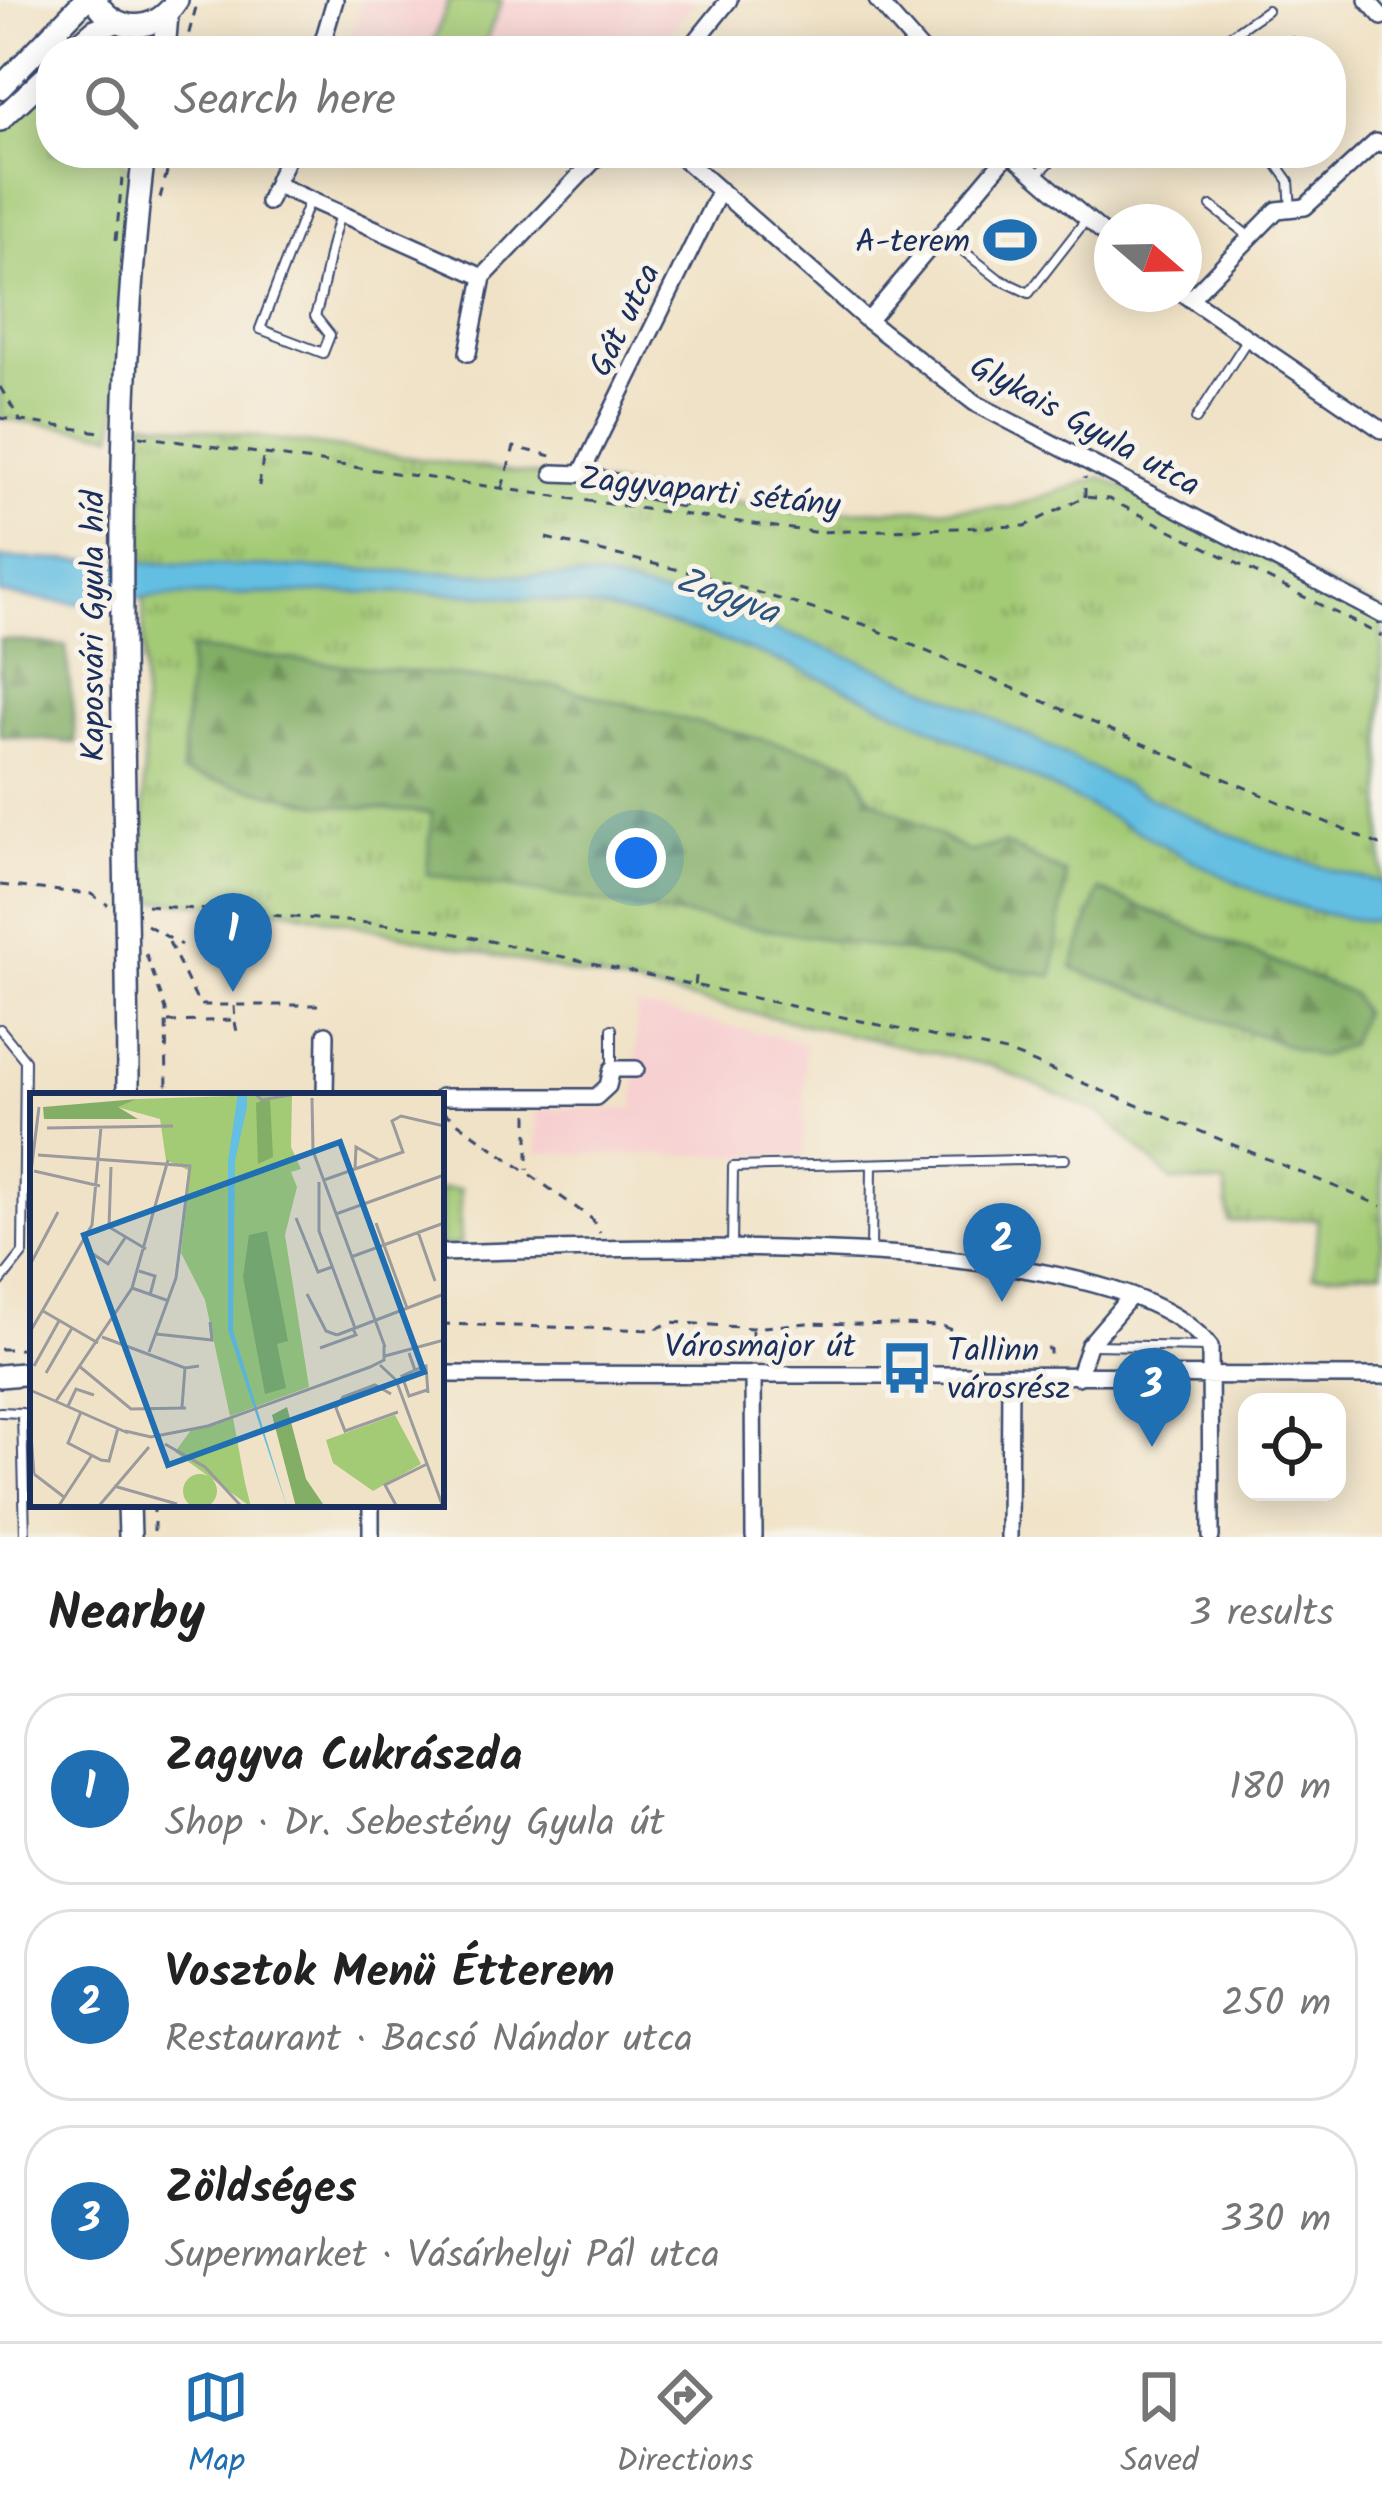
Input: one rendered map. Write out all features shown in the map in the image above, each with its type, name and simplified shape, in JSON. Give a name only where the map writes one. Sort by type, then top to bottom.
[{"type":"street","points":[[50,36],[85,0]]},
{"type":"street","points":[[94,0],[128,36]]},
{"type":"street","points":[[324,36],[335,0]]},
{"type":"street","points":[[700,36],[729,0]]},
{"type":"street","points":[[878,0],[909,36]]},
{"type":"street","points":[[1367,0],[1382,17]]},
{"type":"street","points":[[88,36],[120,24],[154,23],[172,7]]},
{"type":"street","points":[[0,88],[36,51]]},
{"type":"street","points":[[0,120],[36,86]]},
{"type":"street","points":[[1202,282],[1277,210],[1305,207],[1376,142],[1382,144]]},
{"type":"street","points":[[142,190],[143,168]]},
{"type":"street","points":[[142,190],[153,168]]},
{"type":"street","points":[[268,202],[284,168]]},
{"type":"street","points":[[468,353],[483,277],[587,168]]},
{"type":"street","name":"Glykais Gyula utca","points":[[694,168],[868,321],[975,403],[1382,615]]},
{"type":"street","points":[[868,321],[996,168]]},
{"type":"street","points":[[1027,168],[1094,226]]},
{"type":"street","points":[[279,185],[483,277]]},
{"type":"street","name":"Kaposvári Gyula híd","points":[[128,1093],[125,439],[131,240],[142,190]]},
{"type":"street","name":"Gát utca","points":[[583,469],[720,190]]},
{"type":"street","points":[[1202,307],[1382,430]]},
{"type":"street","points":[[553,473],[583,469],[680,498]]},
{"type":"street","points":[[325,1093],[326,1034]]},
{"type":"street","points":[[444,1097],[596,1096],[608,1086],[613,1069],[636,1069]]},
{"type":"street","points":[[444,1253],[611,1250],[984,1260],[1131,1296],[1180,1319],[1210,1347],[1211,1537]]},
{"type":"street","points":[[1078,1377],[1089,1345],[1131,1296]]},
{"type":"street","name":"Városmajor út","points":[[444,1374],[1382,1376]]},
{"type":"street","points":[[753,1374],[754,1537]]},
{"type":"street","points":[[1009,1537],[1010,1378]]},
{"type":"street","points":[[129,1507],[130,1537]]},
{"type":"lane","points":[[1230,36],[1267,10]]},
{"type":"lane","points":[[1036,176],[1044,168]]},
{"type":"lane","points":[[1280,168],[1289,181],[1291,208]]},
{"type":"lane","points":[[309,199],[260,329],[323,353],[330,335],[315,316],[325,285],[325,254],[341,213]]},
{"type":"lane","points":[[1211,206],[1251,238]]},
{"type":"lane","points":[[940,232],[999,279],[1029,292],[1086,220]]},
{"type":"lane","points":[[1196,419],[1247,340]]},
{"type":"lane","points":[[0,1029],[25,1060],[25,1081],[23,1253],[0,1282]]},
{"type":"lane","points":[[611,1029],[613,1069]]},
{"type":"lane","points":[[733,1252],[733,1168],[1065,1159]]},
{"type":"lane","points":[[871,1254],[872,1164]]},
{"type":"lane","points":[[1089,1345],[1210,1347]]},
{"type":"lane","points":[[0,1412],[22,1413],[29,1495],[25,1537]]},
{"type":"path","points":[[186,36],[196,0]]},
{"type":"path","points":[[0,387],[21,421]]},
{"type":"path","name":"Zagyvaparti sétány","points":[[0,418],[813,532],[1025,526],[1085,497]]},
{"type":"path","points":[[501,490],[514,447],[583,469]]},
{"type":"path","points":[[259,485],[264,457]]},
{"type":"path","points":[[1085,463],[1085,497],[1109,499],[1382,636]]},
{"type":"path","points":[[546,538],[692,573],[863,624],[1382,846]]},
{"type":"path","points":[[0,885],[91,894],[105,902],[111,915]]},
{"type":"path","points":[[143,905],[429,928],[1010,1053],[1382,1206]]},
{"type":"path","points":[[166,1093],[166,1022],[141,918],[169,942],[201,1005],[202,1020]]},
{"type":"path","points":[[169,942],[181,945]]},
{"type":"path","points":[[694,985],[698,970]]},
{"type":"path","points":[[201,1005],[318,1005]]},
{"type":"path","points":[[235,1005],[237,1032]]},
{"type":"path","points":[[166,1022],[235,1020]]},
{"type":"path","points":[[527,1097],[529,1172]]},
{"type":"path","points":[[444,1111],[592,1219],[611,1250]]},
{"type":"path","points":[[444,1324],[654,1330],[671,1322],[752,1328],[807,1323],[942,1326],[999,1348],[1050,1349],[1050,1377]]},
{"type":"path","points":[[752,1328],[753,1374]]},
{"type":"shaded area","points":[[363,0],[696,0],[666,36],[349,36]]},
{"type":"shaded area","points":[[637,1006],[805,1043],[804,1156],[537,1153],[537,1109],[635,1109]]},
{"type":"green space","points":[[449,0],[502,0],[488,36],[436,36]]},
{"type":"green space","points":[[36,86],[36,168],[128,168],[142,190],[114,434],[0,418],[0,120]]},
{"type":"green space","points":[[143,421],[804,512],[1012,507],[1101,477],[1382,611],[1382,1271],[1313,1275],[1318,1219],[1229,1222],[1225,1184],[1173,1181],[1102,1114],[992,1066],[289,910],[144,900]]},
{"type":"green space","points":[[0,639],[66,646],[76,743],[0,736]]},
{"type":"green space","points":[[190,649],[560,687],[853,763],[869,797],[969,852],[1003,843],[1066,874],[1053,976],[427,874],[432,813],[318,804],[182,773]]},
{"type":"green space","points":[[1099,890],[1352,994],[1362,1012],[1349,1045],[1319,1057],[1072,968]]},
{"type":"green space","points":[[444,1189],[460,1189],[460,1245],[444,1246]]},
{"type":"water","name":"Zagyva","points":[[0,558],[600,578],[840,653],[979,712],[1225,832],[1328,869],[1382,882],[1382,921],[1345,918],[1271,897],[892,709],[786,664],[679,627],[560,602],[437,593],[176,595],[61,602],[0,594]]},
{"type":"place","name":"A-terem","points":[[1010,240]]},
{"type":"place","name":"Zagyva Cukrászda","points":[[233,992]]},
{"type":"place","name":"Vosztok Menü Étterem","points":[[1002,1302]]},
{"type":"place","name":"Tallinn városrész","points":[[907,1368]]},
{"type":"place","name":"Zöldséges","points":[[1152,1447]]}]
